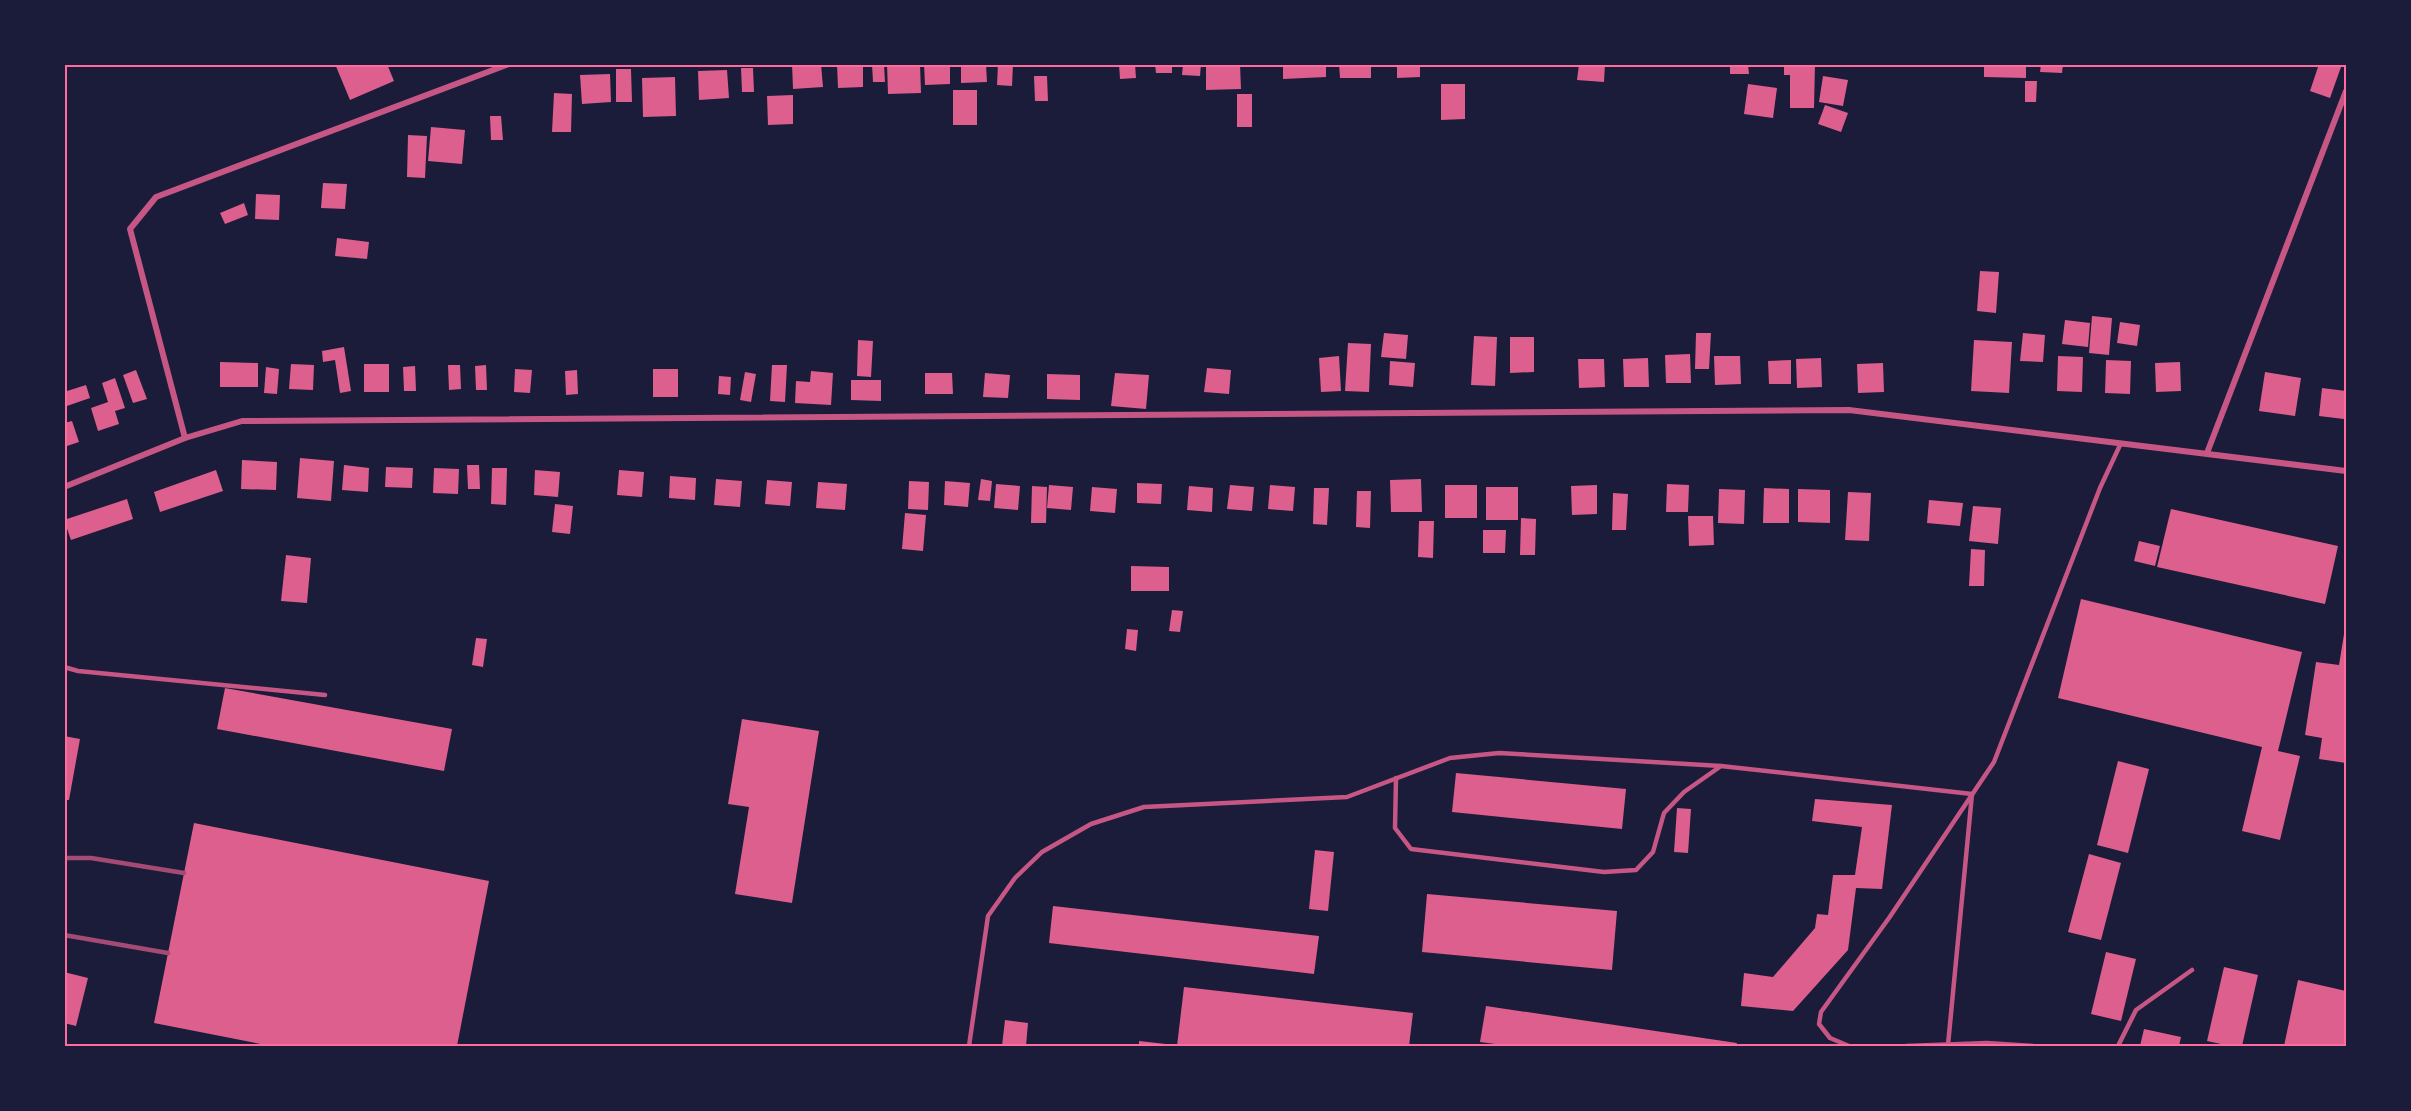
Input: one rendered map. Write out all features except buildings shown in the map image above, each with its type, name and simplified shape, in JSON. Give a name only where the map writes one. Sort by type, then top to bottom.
[{"type":"street","points":[[185,438],[130,229],[156,197],[508,64]]},
{"type":"street","points":[[2207,453],[2346,91]]},
{"type":"street","points":[[64,487],[185,438],[242,421],[1850,410],[2346,471]]},
{"type":"lane","points":[[1849,1047],[1830,1038],[1819,1024],[1821,1012],[1889,918],[1994,762],[2100,488],[2121,443]]},
{"type":"lane","points":[[64,667],[78,671],[325,695]]},
{"type":"lane","points":[[969,1047],[988,916],[1015,879],[1041,852],[1091,824],[1144,807],[1347,797],[1450,758],[1498,753],[1721,766],[1972,794]]},
{"type":"lane","points":[[1396,778],[1395,828],[1411,849],[1604,872],[1636,870],[1653,852],[1664,813],[1684,792],[1721,766]]},
{"type":"lane","points":[[1948,1045],[1972,794]]},
{"type":"lane","points":[[2118,1047],[2136,1010],[2192,970]]},
{"type":"lane","points":[[1906,1047],[1987,1043],[2033,1047]]},
{"type":"railway","points":[[64,858],[91,858],[184,873]]},
{"type":"railway","points":[[64,935],[168,953]]}]
